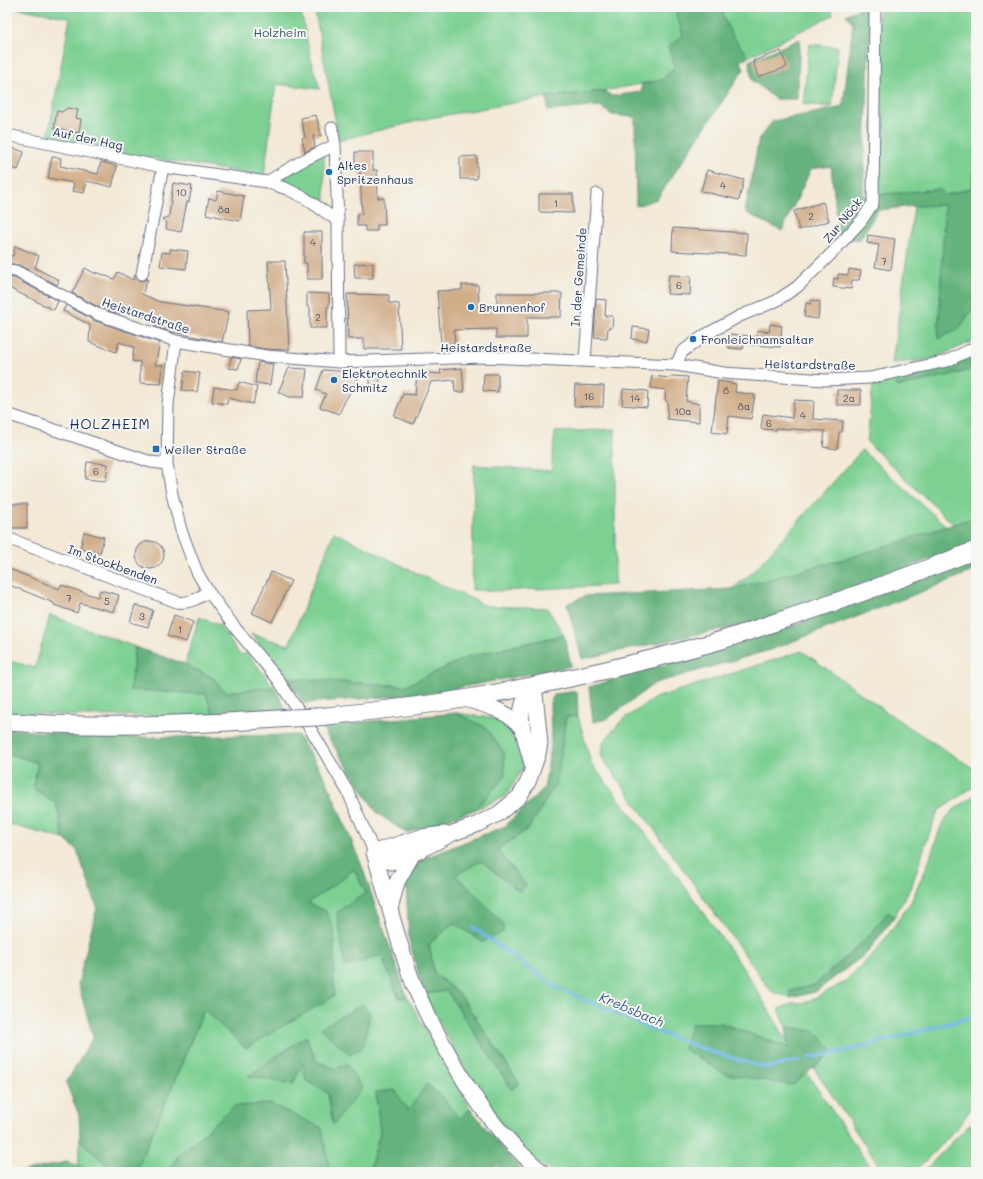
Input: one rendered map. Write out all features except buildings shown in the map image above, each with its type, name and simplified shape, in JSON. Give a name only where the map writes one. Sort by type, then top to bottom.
[{"type":"main road","points":[[7,722],[85,725],[163,725],[317,717],[399,708],[464,698],[590,674],[706,645],[832,604],[976,550]]},
{"type":"main road","points":[[533,768],[523,729],[522,707],[526,696],[534,685]]},
{"type":"main road","points":[[374,852],[380,857],[391,862],[406,858],[453,833],[490,819],[506,809],[519,797],[525,789],[538,754],[540,743],[534,685]]},
{"type":"main road","points":[[464,698],[487,705],[505,713],[518,722],[523,729]]},
{"type":"main road","points":[[374,852],[421,837],[453,833]]},
{"type":"main road","points":[[374,852],[408,968],[420,999],[472,1095],[496,1127],[512,1145],[542,1172]]},
{"type":"main road","points":[[390,909],[397,882],[412,855]]},
{"type":"street","name":"Zur Nöck","points":[[676,365],[682,352],[705,335],[740,316],[776,301],[797,287],[857,226],[873,203],[875,7]]},
{"type":"street","points":[[332,128],[335,145],[338,221],[338,362]]},
{"type":"street","name":"Auf der Hag","points":[[7,135],[163,167],[267,182],[287,189],[304,198],[338,221]]},
{"type":"street","points":[[267,182],[300,162],[335,145]]},
{"type":"street","points":[[142,274],[163,167]]},
{"type":"street","name":"In der Gemeinde","points":[[585,361],[598,194]]},
{"type":"street","name":"Heistardstraße","points":[[7,270],[16,271],[97,314],[176,341],[266,356],[338,362],[484,358],[585,361],[676,365],[724,373],[793,379],[825,380],[870,378],[947,361],[976,346]]},
{"type":"street","points":[[176,341],[168,404],[167,464],[172,494],[181,530],[197,572],[208,591],[236,629],[277,678],[313,733],[348,792],[374,852]]},
{"type":"street","points":[[7,414],[151,462],[167,464]]},
{"type":"street","name":"Im Stockbenden","points":[[7,538],[178,602],[192,601],[208,591]]},
{"type":"green space","name":"Holzheim","points":[[11,7],[300,7],[312,64],[320,89],[276,84],[264,176],[47,141],[70,18]]},
{"type":"green space","points":[[314,7],[674,7],[683,35],[675,66],[662,80],[604,91],[547,97],[430,118],[339,140]]},
{"type":"green space","points":[[674,7],[722,7],[728,28],[748,57],[740,60],[744,69],[657,199],[636,206],[635,117],[612,115],[600,106],[548,111],[547,97],[604,91],[612,96],[641,92],[642,84],[662,80],[675,66],[668,47],[683,35]]},
{"type":"green space","points":[[722,7],[831,7],[833,15],[748,57],[728,28]]},
{"type":"green space","points":[[862,7],[871,7],[863,196],[939,189],[946,195],[972,188],[976,158],[976,303],[959,329],[938,339],[945,205],[914,206],[878,210],[860,239],[839,240],[831,166],[811,169],[782,231],[745,212],[759,138],[773,121],[843,107],[853,23],[846,15]]},
{"type":"green space","points":[[879,7],[976,7],[976,158],[972,188],[946,195],[869,196]]},
{"type":"green space","points":[[800,39],[797,99],[775,99],[752,80],[749,61]]},
{"type":"green space","points":[[809,44],[838,47],[832,107],[803,104]]},
{"type":"green space","points":[[324,153],[325,201],[304,195],[286,186],[283,177]]},
{"type":"green space","points":[[945,205],[938,338],[976,303],[976,340],[929,360],[892,363],[914,206]]},
{"type":"green space","points":[[976,357],[976,369],[897,387],[895,379]]},
{"type":"green space","points":[[976,369],[976,517],[954,525],[867,442],[873,384],[895,379],[897,387]]},
{"type":"green space","points":[[615,429],[615,585],[499,591],[472,590],[474,465],[551,471],[555,432]]},
{"type":"green space","points":[[862,450],[947,527],[849,558],[732,589],[752,573]]},
{"type":"green space","points":[[976,517],[976,542],[766,620],[582,659],[567,604],[586,596],[732,589],[849,558]]},
{"type":"green space","points":[[334,532],[487,606],[547,608],[564,635],[470,656],[405,686],[285,678],[251,634],[289,645]]},
{"type":"green space","points":[[976,558],[976,570],[916,594],[770,650],[655,683],[607,719],[593,722],[589,687],[777,631]]},
{"type":"green space","points":[[50,615],[135,647],[130,690],[206,694],[213,715],[86,716],[7,712],[7,660],[35,668]]},
{"type":"green space","points":[[199,617],[219,625],[240,655],[247,653],[274,687],[225,692],[213,678],[185,664]]},
{"type":"green space","points":[[564,635],[571,666],[427,694],[304,703],[285,678],[405,686],[470,656]]},
{"type":"green space","points":[[135,647],[185,664],[213,679],[225,692],[274,687],[287,711],[213,715],[206,694],[130,690]]},
{"type":"green space","points":[[802,651],[895,718],[976,770],[976,785],[938,811],[912,885],[894,917],[888,913],[867,938],[815,985],[790,991],[791,998],[771,991],[601,756],[604,741],[622,720],[655,698]]},
{"type":"green space","points":[[577,691],[578,716],[566,717],[557,782],[529,828],[497,850],[526,885],[520,892],[481,861],[456,875],[503,923],[503,932],[483,942],[454,923],[429,944],[434,973],[461,996],[519,1083],[512,1090],[447,991],[424,994],[409,940],[406,882],[420,860],[505,826],[544,788],[551,747],[550,702],[555,694]]},
{"type":"green space","points":[[456,713],[498,719],[520,734],[523,768],[506,796],[474,810],[505,777],[485,727]]},
{"type":"green space","points":[[456,713],[485,727],[504,752],[505,777],[474,810],[406,833],[377,813],[321,726]]},
{"type":"green space","points":[[578,716],[591,763],[655,845],[745,971],[788,1042],[789,1048],[721,1023],[793,1085],[807,1073],[873,1172],[551,1172],[532,1159],[487,1110],[424,994],[447,991],[512,1090],[519,1083],[461,996],[434,973],[429,944],[454,923],[483,942],[503,923],[455,875],[481,861],[520,891],[526,885],[497,850],[529,828],[556,782],[566,717]]},
{"type":"green space","points":[[7,729],[108,738],[298,735],[325,777],[360,861],[407,997],[399,998],[381,955],[345,967],[337,912],[366,893],[354,869],[308,903],[326,911],[334,931],[334,996],[246,1048],[204,1010],[136,1172],[114,1172],[80,1140],[79,1115],[66,1083],[93,1037],[78,983],[97,907],[77,850],[64,839],[56,803],[33,788],[38,763],[7,753]]},
{"type":"green space","points":[[7,753],[38,763],[33,788],[56,803],[64,839],[7,824]]},
{"type":"green space","points":[[976,794],[976,1102],[955,1131],[914,1172],[883,1172],[814,1068],[833,1051],[815,1031],[786,1027],[779,1009],[793,1003],[805,1003],[843,983],[877,950],[911,902],[929,861],[941,826],[952,811]]},
{"type":"green space","points":[[354,869],[366,893],[346,967],[381,955],[399,998],[407,997],[470,1108],[460,1120],[443,1098],[407,1111],[376,1092],[380,1133],[369,1172],[330,1172],[329,1169],[177,1157],[170,1172],[136,1172],[204,1010],[307,903]],"holes":[[[306,1036],[316,1061],[335,1069],[333,1125],[328,1093],[306,1081],[303,1062]]]},
{"type":"green space","points":[[888,912],[894,917],[867,953],[815,992],[791,998],[790,991],[815,985],[867,938]]},
{"type":"green space","points":[[362,1004],[370,1014],[363,1047],[350,1055],[321,1028]]},
{"type":"green space","points":[[692,1023],[721,1023],[789,1048],[786,1027],[815,1031],[833,1051],[793,1085],[725,1074],[684,1049]]},
{"type":"green space","points":[[306,1036],[316,1061],[335,1069],[347,1064],[362,1088],[333,1125],[328,1093],[306,1081],[303,1063],[293,1084],[248,1076]]},
{"type":"green space","points":[[427,1084],[443,1098],[460,1119],[470,1108],[501,1147],[524,1172],[506,1172],[495,1165],[492,1172],[369,1172],[380,1133],[376,1092],[395,1090],[408,1111]]},
{"type":"green space","points":[[271,1104],[322,1128],[330,1172],[170,1172],[177,1157],[234,1106]]},
{"type":"green space","points":[[971,1123],[972,1131],[976,1127],[976,1172],[923,1172]]},
{"type":"green space","points":[[80,1140],[114,1172],[90,1172],[88,1169],[78,1166]]},
{"type":"green space","points":[[67,1162],[88,1169],[90,1172],[20,1172]]},
{"type":"waterway","name":"Krebsbach","points":[[473,927],[555,987],[654,1030],[712,1052],[766,1068],[800,1060]]},
{"type":"waterway","name":"Krebsbach","points":[[809,1058],[854,1049],[976,1016]]},
{"type":"place","name":"Altes Spritzenhaus","points":[[329,172]]},
{"type":"place","name":"Brunnenhof","points":[[471,307]]},
{"type":"place","name":"Fronleichnamsaltar","points":[[693,339]]},
{"type":"place","name":"Elektrotechnik Schmitz","points":[[334,380]]},
{"type":"place","name":"Weiler Straße","points":[[156,449]]},
{"type":"district","name":"HOLZHEIM","points":[[110,423]]}]
